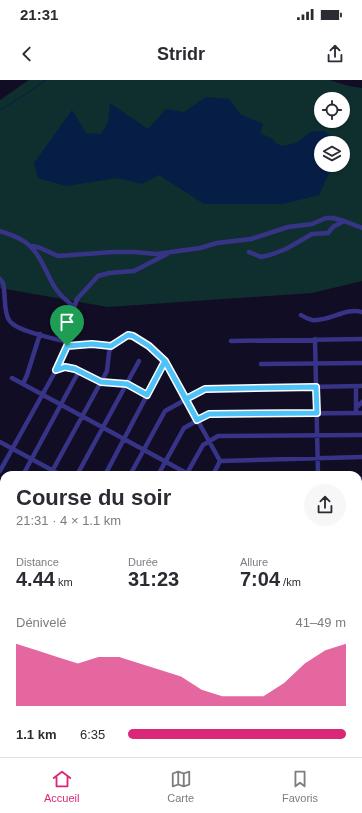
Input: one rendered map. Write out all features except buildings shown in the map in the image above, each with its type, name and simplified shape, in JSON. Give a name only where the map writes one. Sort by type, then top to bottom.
[{"type":"street","points":[[30,246],[38,247],[58,256],[101,252],[134,252],[153,254],[171,253],[200,248],[217,243],[252,239],[288,227],[312,224],[326,218],[344,221],[362,228]]},
{"type":"street","points":[[249,252],[261,257],[270,255],[286,249],[312,234],[328,233],[333,227],[344,221]]},
{"type":"street","points":[[0,231],[17,237],[30,246],[40,259],[60,295],[74,308]]},
{"type":"street","points":[[1,471],[56,370],[74,327],[74,308],[78,300],[98,276],[109,273],[134,271],[171,253]]},
{"type":"street","points":[[0,279],[2,280],[4,286],[5,302],[9,320],[20,329],[40,334],[67,344],[111,346]]},
{"type":"street","points":[[300,315],[314,320],[337,316],[352,310],[362,312]]},
{"type":"street","points":[[23,384],[40,334]]},
{"type":"street","points":[[52,471],[108,368],[108,353],[111,346],[128,335],[131,335],[149,346],[165,361],[220,460]]},
{"type":"street","points":[[315,339],[318,471]]},
{"type":"street","points":[[231,340],[362,339]]},
{"type":"street","points":[[79,471],[139,361]]},
{"type":"street","points":[[106,471],[165,361]]},
{"type":"street","points":[[261,364],[362,363]]},
{"type":"street","points":[[56,370],[65,367],[75,369],[101,382],[127,384],[147,395]]},
{"type":"street","points":[[25,471],[79,371]]},
{"type":"street","points":[[12,378],[182,471]]},
{"type":"street","points":[[132,471],[165,411],[205,389],[362,386]]},
{"type":"street","points":[[356,387],[356,410]]},
{"type":"street","points":[[356,410],[362,402]]},
{"type":"street","points":[[160,471],[184,428],[209,414],[317,413],[356,410],[362,413]]},
{"type":"street","points":[[190,471],[203,445],[218,436],[362,435]]},
{"type":"street","points":[[0,442],[32,459],[48,471]]},
{"type":"street","points":[[220,460],[362,457]]},
{"type":"street","points":[[214,471],[220,460]]},
{"type":"green space","points":[[29,80],[329,80],[362,88],[362,281],[312,293],[108,307],[0,288],[0,100]]},
{"type":"water","points":[[206,97],[229,99],[240,114],[263,124],[260,133],[273,139],[276,143],[282,146],[296,143],[312,131],[325,131],[330,136],[314,136],[314,172],[330,172],[319,195],[283,204],[204,204],[159,175],[142,184],[118,178],[66,186],[38,178],[34,163],[72,110],[86,133],[101,134],[108,122],[110,103],[148,129],[166,109],[184,112]]},
{"type":"waterway","points":[[0,110],[46,80]]},
{"type":"route","points":[[67,346],[56,370],[65,367],[75,369],[101,382],[127,384],[147,395],[165,361],[186,399],[205,389],[316,387],[317,413],[209,414],[197,420],[165,361],[149,346],[133,336],[128,335],[117,343],[108,347],[92,344],[67,346]]}]
